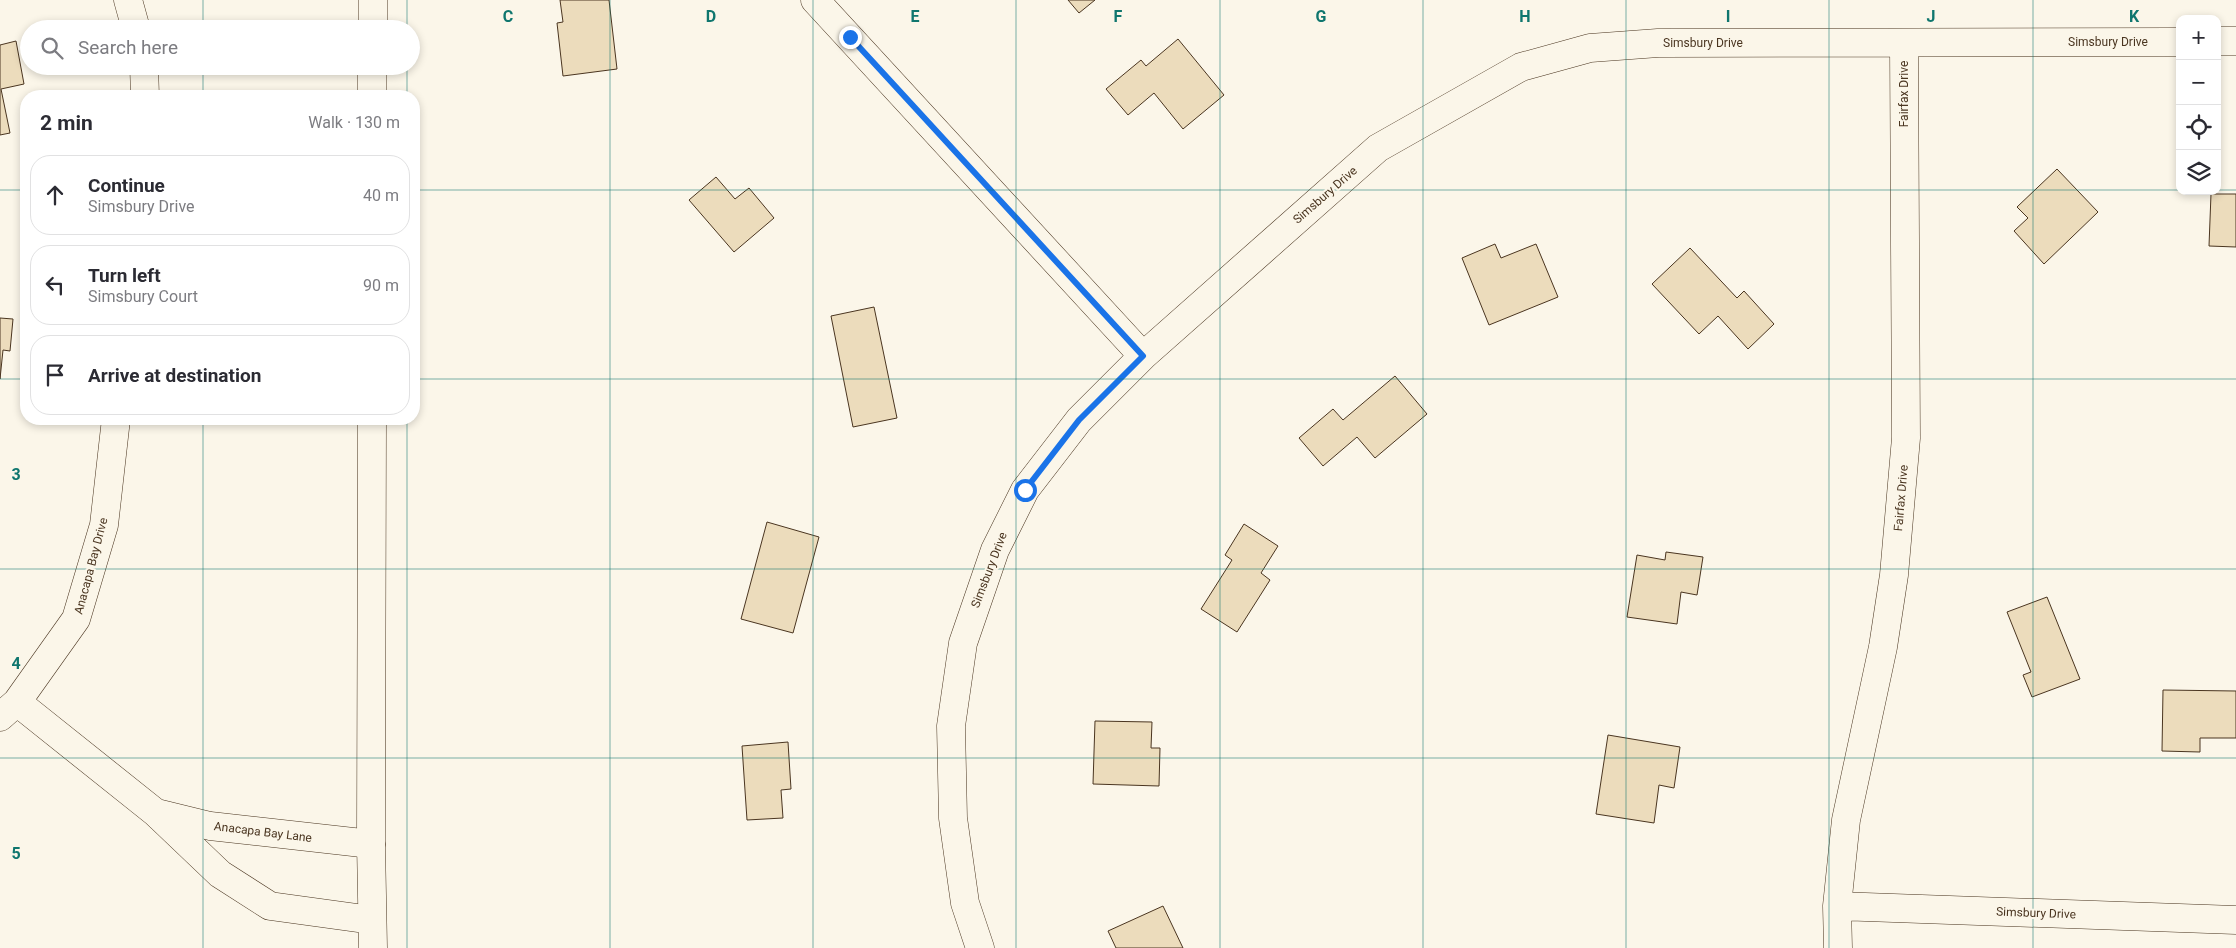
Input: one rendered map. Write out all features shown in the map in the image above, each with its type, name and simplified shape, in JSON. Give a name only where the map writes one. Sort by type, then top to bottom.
[{"type":"street","points":[[128,0],[134,20]]},
{"type":"street","points":[[372,20],[373,0]]},
{"type":"street","points":[[816,0],[1143,356]]},
{"type":"street","points":[[2221,41],[2236,41]]},
{"type":"street","name":"Simsbury Drive","points":[[980,948],[965,903],[953,818],[951,726],[963,643],[995,550],[1025,490],[1079,420],[1143,356],[1378,148],[1520,67],[1590,48],[1658,43],[2176,42]]},
{"type":"street","name":"Fairfax Drive","points":[[1838,948],[1837,906],[1846,820],[1885,638],[1894,576],[1906,438],[1904,44]]},
{"type":"street","points":[[144,75],[145,90]]},
{"type":"street","points":[[372,75],[372,90]]},
{"type":"street","name":"Anacapa Bay Drive","points":[[9,710],[76,619],[104,525],[115,425]]},
{"type":"street","points":[[372,425],[370,844],[373,948]]},
{"type":"street","name":"Anacapa Bay Lane","points":[[9,710],[156,813],[220,874],[270,906],[372,920]]},
{"type":"street","name":"Anacapa Bay Lane","points":[[156,813],[210,826],[370,844]]},
{"type":"street","name":"Simsbury Drive","points":[[1837,906],[2236,920]]},
{"type":"building","points":[[560,0],[609,0],[617,69],[563,76],[557,23],[563,22]]},
{"type":"building","points":[[1068,0],[1095,0],[1079,13]]},
{"type":"building","points":[[1178,39],[1224,95],[1183,129],[1154,93],[1128,115],[1106,89],[1141,60],[1146,66]]},
{"type":"building","points":[[16,41],[20,75],[22,75],[24,84],[1,89],[10,133],[0,135],[0,45]]},
{"type":"building","points":[[2057,169],[2098,212],[2044,264],[2014,231],[2028,218],[2017,207]]},
{"type":"building","points":[[716,177],[735,199],[749,188],[774,218],[734,252],[689,200]]},
{"type":"building","points":[[2236,194],[2236,247],[2209,246],[2211,195]]},
{"type":"building","points":[[1495,244],[1501,258],[1536,244],[1558,297],[1489,325],[1462,258]]},
{"type":"building","points":[[1690,248],[1737,298],[1744,291],[1774,324],[1748,349],[1718,316],[1699,334],[1652,284]]},
{"type":"building","points":[[874,307],[897,418],[853,427],[831,316]]},
{"type":"building","points":[[0,318],[13,319],[10,351],[3,350],[0,379]]},
{"type":"building","points":[[1395,376],[1427,414],[1375,458],[1357,437],[1323,466],[1299,438],[1333,409],[1343,420]]},
{"type":"building","points":[[767,522],[819,537],[793,633],[741,619]]},
{"type":"building","points":[[1244,524],[1278,546],[1261,573],[1270,580],[1237,632],[1201,609],[1232,560],[1225,555]]},
{"type":"building","points":[[1666,552],[1703,557],[1697,595],[1681,592],[1677,624],[1627,617],[1637,555],[1665,560]]},
{"type":"building","points":[[2047,597],[2080,679],[2032,697],[2023,675],[2031,672],[2007,612]]},
{"type":"building","points":[[2163,690],[2236,691],[2236,738],[2200,738],[2200,752],[2162,751]]},
{"type":"building","points":[[1095,721],[1152,722],[1151,748],[1160,748],[1159,786],[1093,784]]},
{"type":"building","points":[[1608,735],[1680,747],[1674,788],[1659,785],[1654,823],[1596,814]]},
{"type":"building","points":[[788,742],[791,789],[781,790],[783,818],[747,820],[742,746]]},
{"type":"building","points":[[1163,906],[1183,948],[1116,948],[1108,931]]},
{"type":"route","points":[[850,37],[1143,356],[1079,420],[1025,490]]}]
